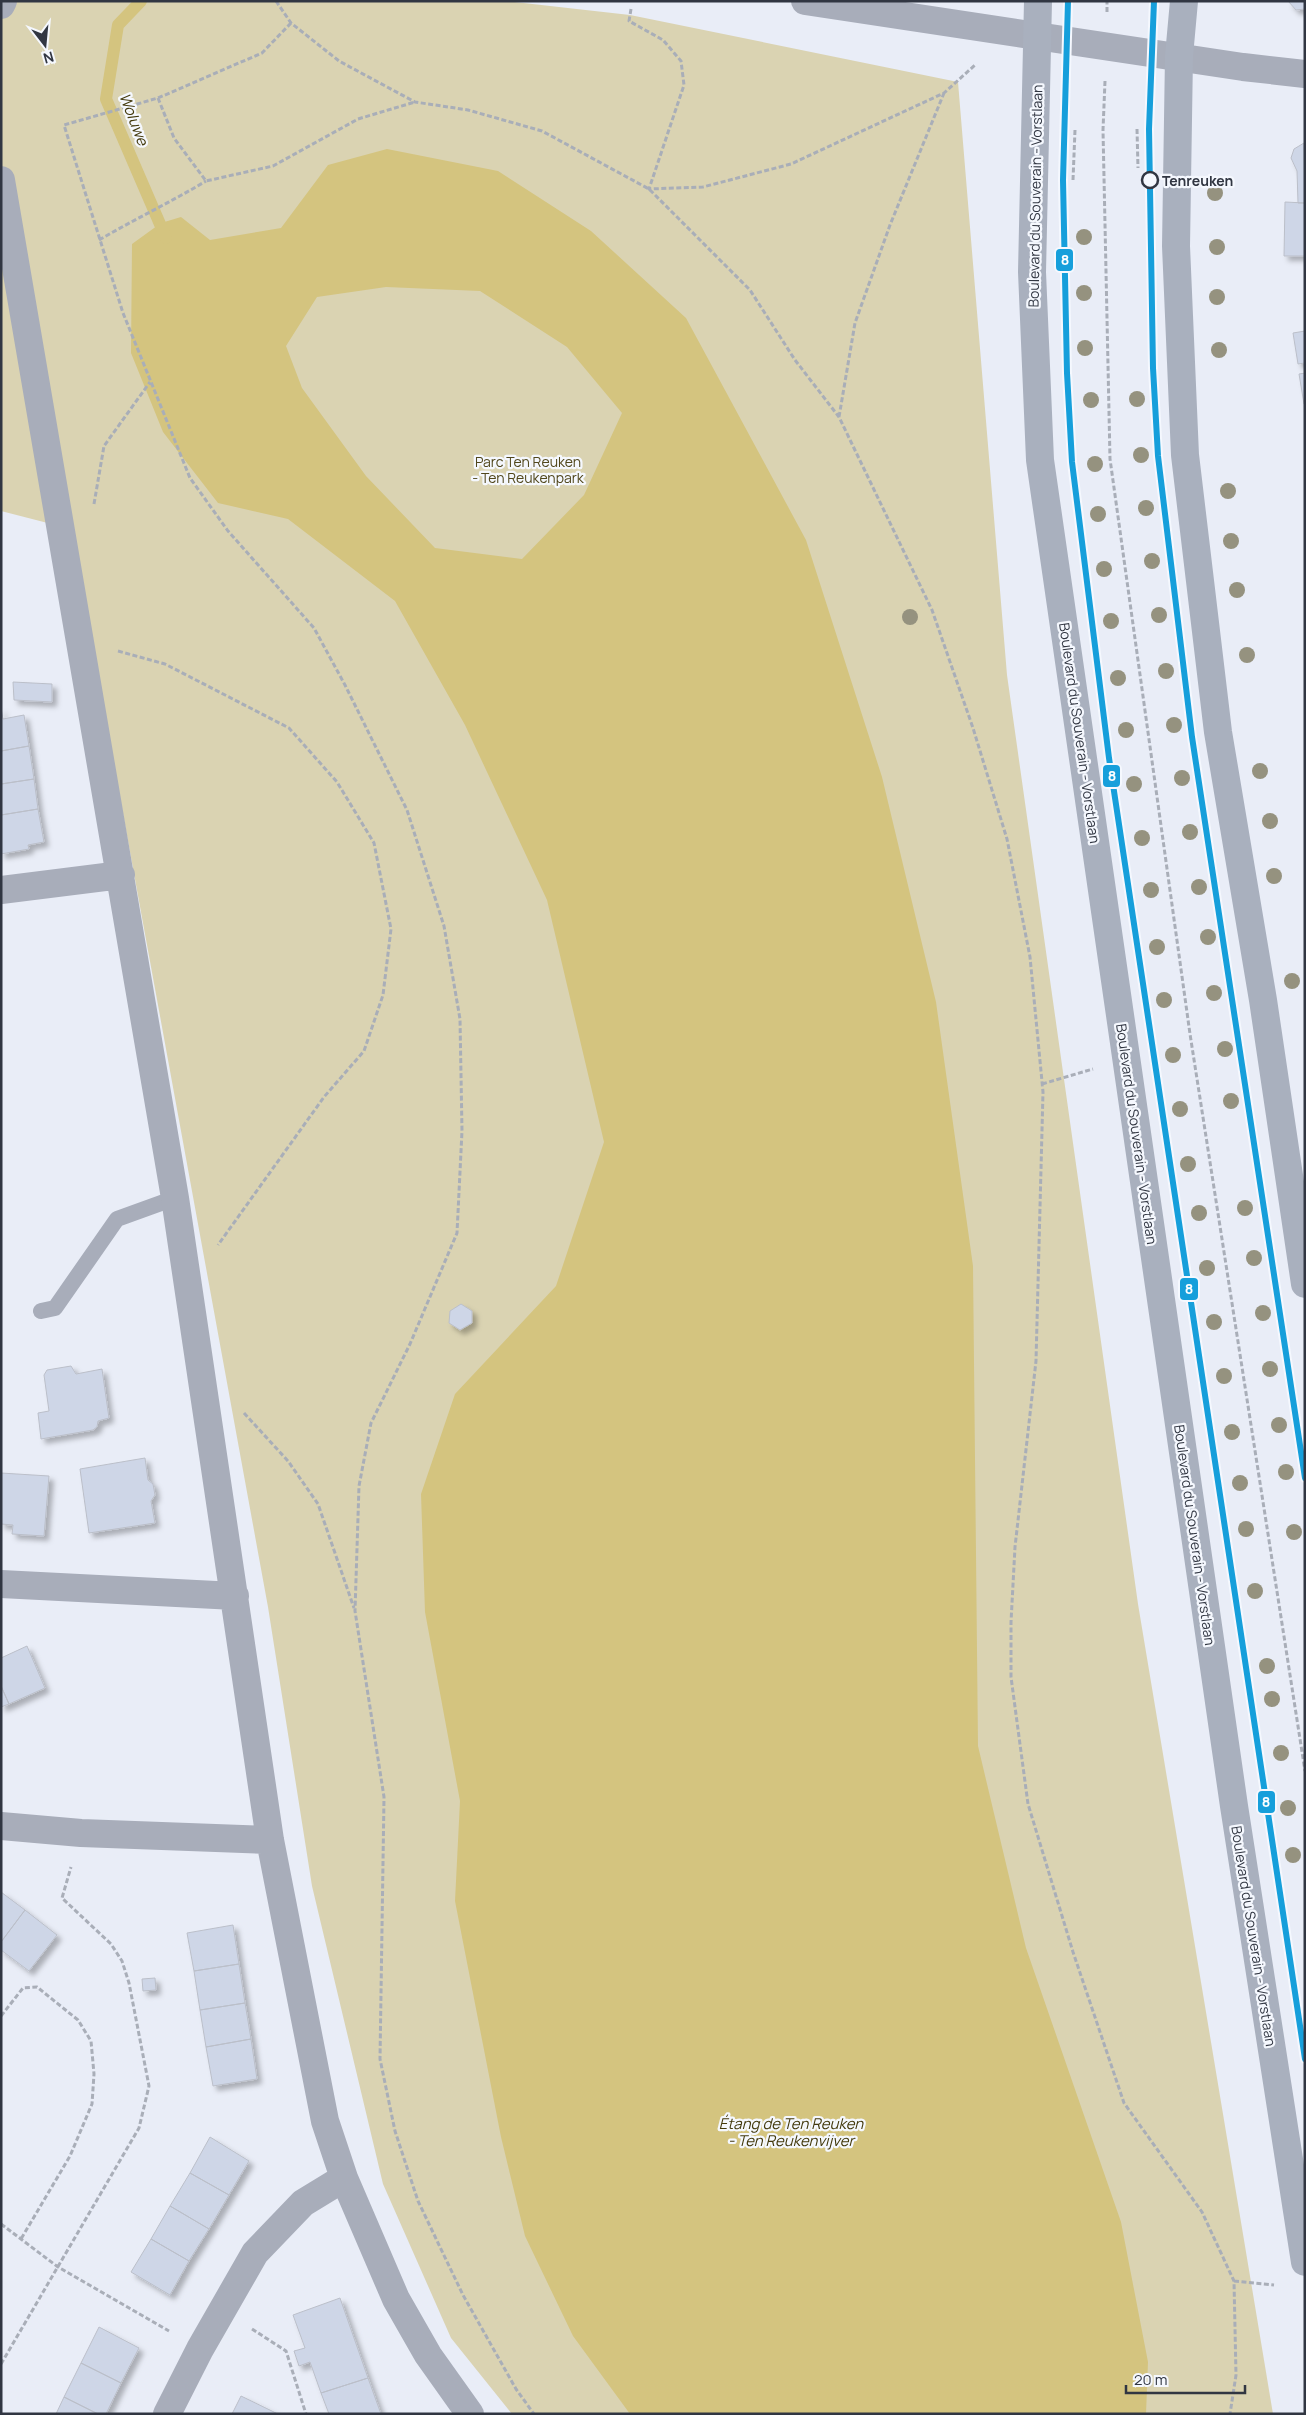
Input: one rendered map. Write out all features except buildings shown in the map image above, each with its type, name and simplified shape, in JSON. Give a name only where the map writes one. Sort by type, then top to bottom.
[{"type":"main road","name":"Boulevard du Souverain - Vorstlaan","points":[[1038,1],[1032,272],[1040,460],[1232,1796],[1305,2262]]},
{"type":"main road","points":[[1184,1],[1178,56],[1176,246],[1185,455],[1218,732],[1263,1000],[1305,1284]]},
{"type":"street","points":[[805,1],[1243,67],[1305,74]]},
{"type":"street","points":[[1,180],[121,874],[174,1198],[270,1840],[325,2121],[344,2178],[396,2300],[428,2354],[470,2414]]},
{"type":"street","points":[[1,890],[121,874]]},
{"type":"street","points":[[1,1584],[235,1596]]},
{"type":"street","points":[[1,1826],[81,1833],[270,1840]]},
{"type":"street","points":[[167,2414],[200,2349],[255,2253],[304,2203],[344,2178]]},
{"type":"lane","points":[[41,1311],[55,1308],[117,1219],[174,1198]]},
{"type":"path","points":[[276,1],[291,23],[339,61],[415,102],[468,110],[542,131],[649,189],[750,290],[795,360],[839,417],[932,610],[976,737],[1007,839],[1030,956],[1042,1084],[1036,1361],[1015,1547],[1011,1622],[1011,1677],[1028,1804],[1073,1952],[1124,2102],[1202,2212],[1234,2281],[1236,2375],[1230,2414]]},
{"type":"path","points":[[631,9],[629,21],[663,40],[681,61],[684,85],[649,189]]},
{"type":"path","points":[[291,23],[262,53],[158,98],[64,125],[123,313],[190,478],[228,531],[314,628],[345,685],[407,810],[444,926],[458,1010],[462,1131],[457,1233],[410,1344],[371,1423],[359,1486],[355,1611]]},
{"type":"path","points":[[1107,46],[1104,130],[1110,459],[1190,1034],[1305,1771]]},
{"type":"path","points":[[649,189],[703,187],[791,164],[944,93],[975,65]]},
{"type":"path","points":[[839,417],[855,323],[890,225],[944,93]]},
{"type":"path","points":[[158,98],[174,138],[206,181]]},
{"type":"path","points":[[99,240],[132,221],[170,203],[206,181],[273,166],[358,120],[415,102]]},
{"type":"path","points":[[1137,129],[1138,168]]},
{"type":"path","points":[[1073,180],[1075,130]]},
{"type":"path","points":[[92,510],[104,446],[150,382]]},
{"type":"path","points":[[110,648],[165,664],[289,728],[337,782],[374,843],[391,929],[383,995],[364,1052],[324,1097],[216,1248]]},
{"type":"path","points":[[1042,1084],[1094,1069]]},
{"type":"path","points":[[240,1408],[288,1461],[318,1504],[355,1611],[384,1797],[380,2059],[394,2131],[418,2201],[463,2295],[516,2389],[534,2414]]},
{"type":"path","points":[[1,2364],[139,2128],[150,2086],[129,1983],[122,1962],[111,1944],[62,1898]]},
{"type":"path","points":[[1,2016],[22,1988],[37,1987],[78,2020],[91,2041],[94,2074],[92,2104],[70,2156],[21,2239]]},
{"type":"path","points":[[1,2224],[58,2267],[173,2334]]},
{"type":"path","points":[[1234,2281],[1274,2285]]},
{"type":"path","points":[[250,2328],[286,2351],[306,2414]]},
{"type":"green space","name":"Parc Ten Reuken - Ten Reukenpark","points":[[1,1],[506,1],[630,15],[958,82],[1007,675],[1138,1604],[1273,2414],[512,2414],[451,2338],[383,2184],[312,1886],[268,1607],[71,529],[1,511]]},
{"type":"water","name":"Étang de Ten Reuken - Ten Reukenvijver","points":[[387,149],[498,171],[591,231],[686,318],[806,540],[882,777],[936,1002],[973,1266],[978,1746],[1026,1948],[1121,2222],[1148,2362],[1146,2414],[630,2414],[573,2336],[525,2236],[501,2137],[455,1901],[460,1801],[425,1612],[421,1494],[455,1394],[556,1286],[604,1142],[547,900],[465,725],[395,601],[288,519],[218,503],[163,432],[131,353],[132,244],[161,223],[181,217],[210,240],[281,228],[328,165]],"holes":[[[386,287],[480,291],[567,347],[622,413],[584,495],[522,559],[435,548],[366,476],[302,388],[286,346],[317,297]]]},
{"type":"waterway","name":"Woluwe","points":[[141,1],[118,25],[106,99],[166,238]]},
{"type":"transit line","name":"8","points":[[1068,1],[1063,180],[1067,373],[1072,462],[1109,758],[1305,2059]]},
{"type":"transit line","name":"8","points":[[1154,1],[1149,129],[1153,368],[1158,456],[1192,737],[1305,1478]]},
{"type":"place","name":"Tenreuken","points":[[1150,180]]}]
